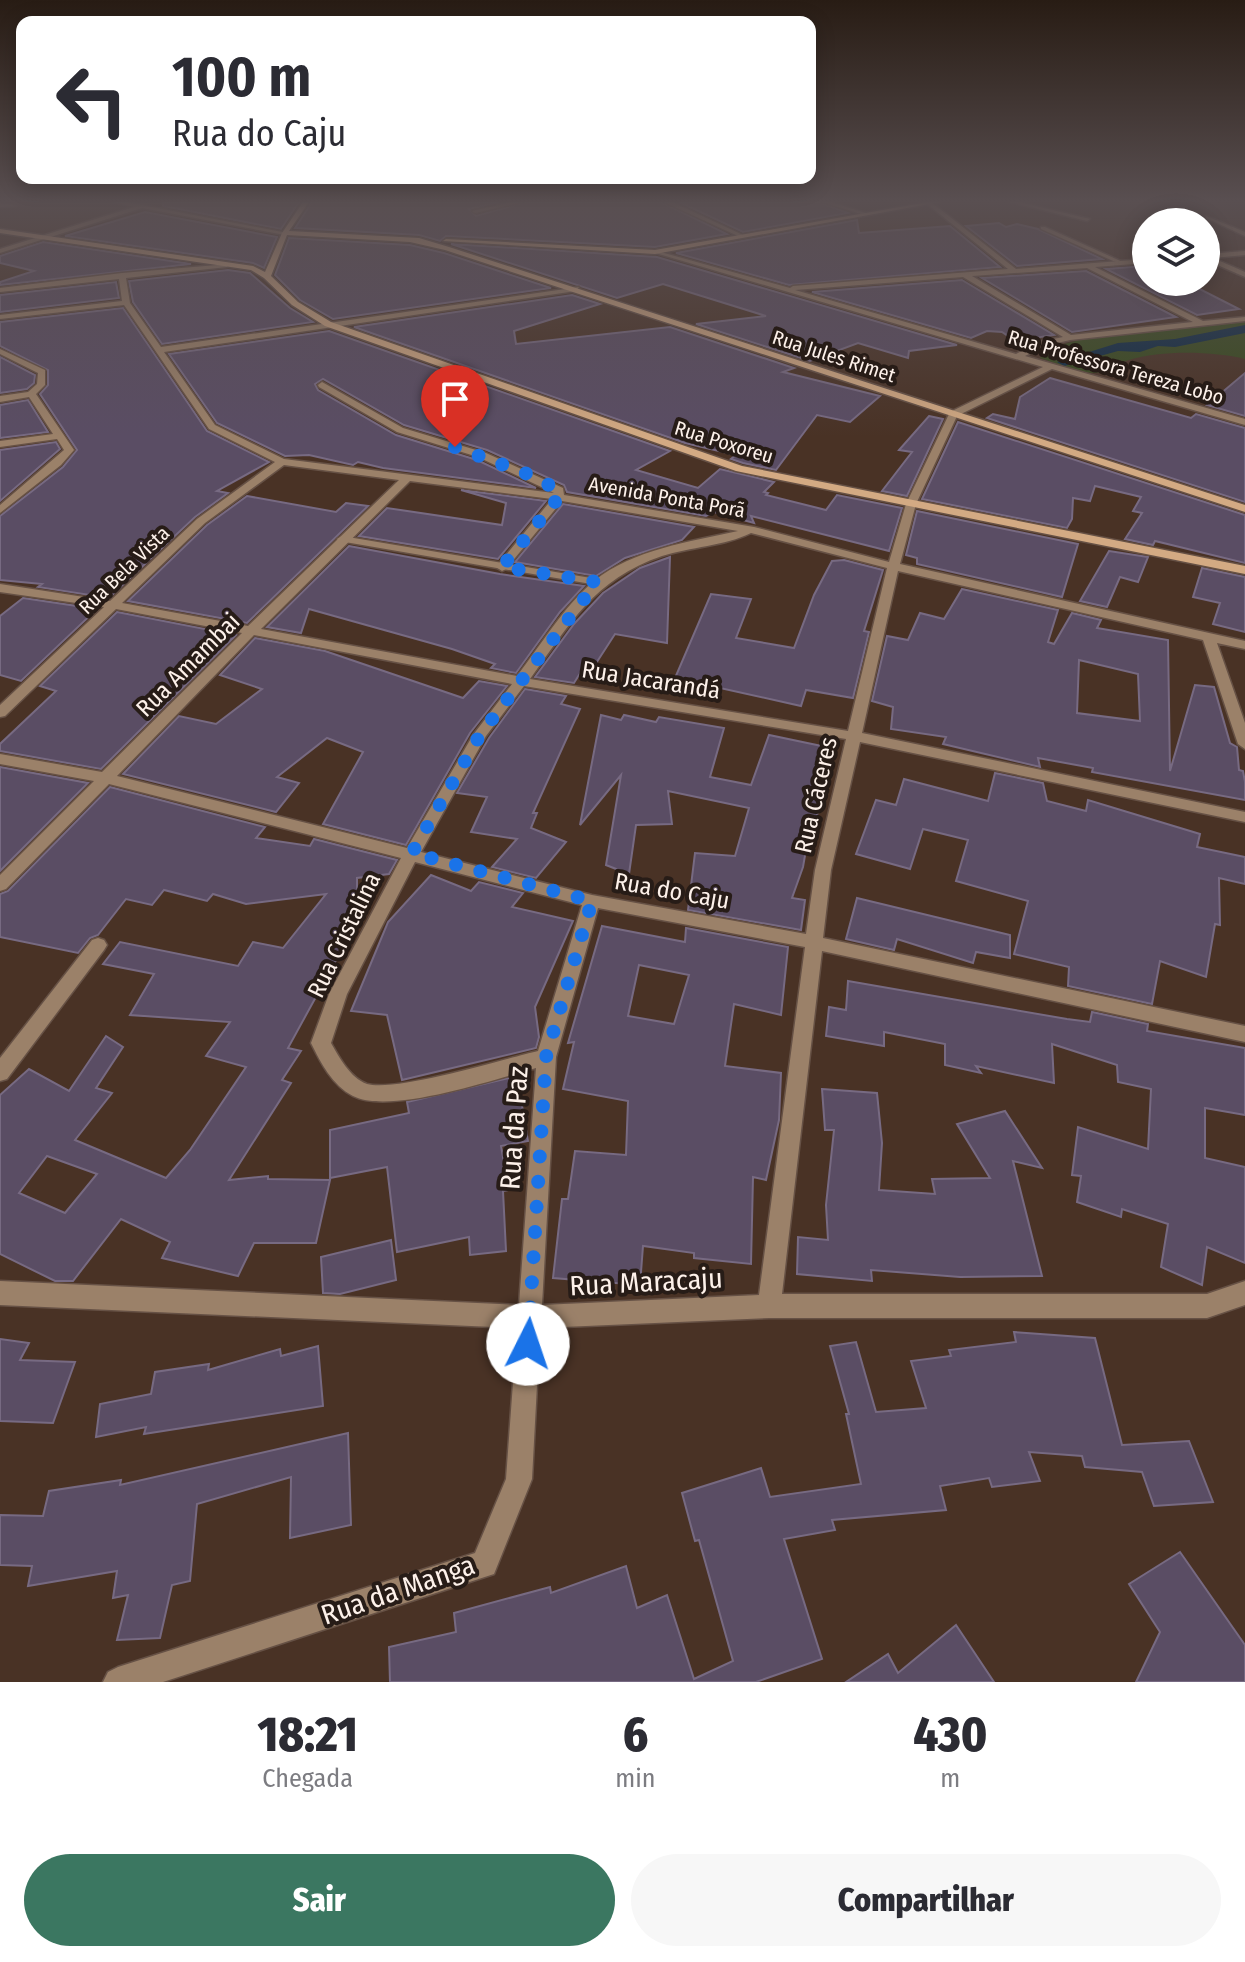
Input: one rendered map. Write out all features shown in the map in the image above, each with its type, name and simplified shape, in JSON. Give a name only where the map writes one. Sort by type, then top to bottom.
[{"type":"street","points":[[0,290],[77,280]]},
{"type":"street","name":"Avenida Ponta Porã","points":[[123,280],[126,303],[212,427],[282,462],[559,497],[754,530],[893,567],[1245,645]]},
{"type":"street","name":"Rua Poxoreu","points":[[272,280],[303,309],[328,324],[740,469],[1245,570]]},
{"type":"street","name":"Rua Jules Rimet","points":[[549,280],[1245,509]]},
{"type":"street","name":"Rua Professora Tereza Lobo","points":[[750,280],[1245,422]]},
{"type":"street","points":[[779,289],[901,280]]},
{"type":"street","points":[[974,280],[1070,338]]},
{"type":"street","points":[[1116,280],[1202,323]]},
{"type":"street","points":[[160,350],[576,289]]},
{"type":"street","points":[[0,317],[126,303]]},
{"type":"street","points":[[1016,357],[1042,344],[1070,338],[1245,319]]},
{"type":"street","points":[[0,351],[42,372],[41,385],[31,394],[0,399]]},
{"type":"street","points":[[953,414],[1049,367]]},
{"type":"street","points":[[322,385],[400,430],[482,455],[559,490],[559,497],[502,567]]},
{"type":"street","points":[[0,510],[69,450],[31,394]]},
{"type":"street","name":"Rua Cáceres","points":[[769,1306],[823,870],[893,567],[911,504],[953,414]]},
{"type":"street","points":[[0,444],[58,436]]},
{"type":"street","name":"Rua Bela Vista","points":[[0,713],[201,521],[282,462]]},
{"type":"street","name":"Rua Amambai","points":[[0,885],[342,539],[408,477]]},
{"type":"street","name":"Rua Cristalina","points":[[546,1057],[417,1089],[367,1093],[340,1075],[321,1043],[338,994],[412,853],[480,735],[597,582],[626,565],[754,530]]},
{"type":"street","name":"Rua Jacarandá","points":[[0,588],[114,605],[520,681],[854,736],[1245,817]]},
{"type":"street","points":[[1209,638],[1245,744]]},
{"type":"street","name":"Rua do Caju","points":[[0,759],[106,778],[592,901],[812,942],[1245,1034]]},
{"type":"street","name":"Rua da Paz","points":[[530,1317],[546,1057],[592,901]]},
{"type":"street","points":[[0,1073],[98,945]]},
{"type":"street","name":"Rua Maracaju","points":[[0,1293],[530,1317],[769,1306],[1207,1306],[1245,1293]]},
{"type":"street","name":"Rua da Manga","points":[[118,1682],[484,1564],[519,1479],[530,1317]]},
{"type":"lane","points":[[342,539],[597,582]]},
{"type":"green space","points":[[1245,321],[1245,359],[1203,353],[1156,354],[1087,373],[1040,358],[1049,348],[1087,338]]},
{"type":"building","points":[[5,280],[41,280],[0,285]]},
{"type":"building","points":[[259,280],[290,308],[313,322],[162,344],[133,302],[129,281]]},
{"type":"building","points":[[280,280],[528,280],[551,288],[333,319],[300,300]]},
{"type":"building","points":[[563,280],[737,280],[957,345],[909,351],[908,358],[858,343],[810,361],[696,324],[766,316],[663,284],[617,298]]},
{"type":"building","points":[[773,280],[842,280],[789,285]]},
{"type":"building","points":[[963,280],[1054,335],[1015,341],[1002,332],[987,331],[971,338],[812,292]]},
{"type":"building","points":[[986,280],[1105,280],[1176,317],[1072,332]]},
{"type":"building","points":[[116,282],[119,298],[0,312],[0,295]]},
{"type":"building","points":[[572,295],[600,304],[514,331],[516,344],[670,327],[794,368],[783,372],[880,396],[850,422],[817,415],[776,470],[731,459],[736,455],[685,443],[354,327]]},
{"type":"building","points":[[1159,296],[1213,296],[1239,309],[1197,315]]},
{"type":"building","points":[[123,308],[207,431],[269,462],[217,491],[228,493],[195,517],[109,598],[38,587],[42,584],[0,580],[0,516],[63,467],[77,450],[40,394],[48,385],[48,370],[0,346],[0,322]]},
{"type":"building","points":[[329,331],[670,451],[636,470],[698,488],[720,469],[774,482],[764,492],[768,493],[766,495],[826,510],[837,495],[902,508],[889,551],[751,516],[754,523],[714,512],[706,516],[567,492],[564,485],[487,450],[404,425],[323,379],[315,384],[318,390],[396,435],[477,460],[536,488],[358,462],[353,465],[309,455],[285,456],[217,423],[169,354]]},
{"type":"building","points":[[0,357],[35,375],[34,383],[27,389],[0,393]]},
{"type":"building","points":[[1245,373],[1245,416],[1207,405]]},
{"type":"building","points":[[1050,378],[1191,418],[1196,414],[1245,428],[1245,502],[987,418],[993,414],[1015,419],[1020,397]]},
{"type":"building","points":[[28,400],[48,432],[0,438],[0,405]]},
{"type":"building","points":[[929,416],[943,419],[907,496],[882,491],[912,452],[899,450]]},
{"type":"building","points":[[958,422],[1245,515],[1245,563],[1155,541],[1153,545],[1125,539],[1142,513],[1133,511],[1141,497],[1095,486],[1090,501],[1073,498],[1072,519],[1067,528],[922,499]]},
{"type":"building","points":[[56,442],[60,449],[0,501],[0,450]]},
{"type":"building","points":[[461,490],[546,501],[498,559],[359,536],[387,508],[502,525],[506,503]]},
{"type":"building","points":[[247,496],[336,512],[346,503],[368,506],[247,623],[128,601],[207,525]]},
{"type":"building","points":[[563,504],[694,527],[682,540],[625,558],[596,576],[515,562]]},
{"type":"building","points":[[917,511],[1078,544],[1062,597],[917,564],[917,558],[906,555]]},
{"type":"building","points":[[349,546],[584,586],[560,612],[516,673],[491,668],[495,664],[452,649],[309,609],[301,633],[267,627]]},
{"type":"building","points":[[1109,551],[1148,557],[1138,582],[1120,577],[1107,607],[1080,601]]},
{"type":"building","points":[[670,557],[667,643],[615,634],[593,668],[584,667],[574,683],[535,677],[574,624],[603,593],[640,568]]},
{"type":"building","points":[[844,560],[883,570],[864,631],[869,632],[853,698],[806,690],[801,706],[675,678],[711,594],[751,599],[736,638],[794,648],[814,595],[832,561]]},
{"type":"building","points":[[1202,568],[1245,577],[1245,632],[1213,624],[1220,603],[1193,597]]},
{"type":"building","points":[[962,589],[1058,610],[1048,642],[1054,644],[1072,613],[1101,620],[1097,628],[1168,640],[1170,771],[1195,685],[1214,687],[1230,743],[1237,747],[1239,770],[1243,771],[1245,782],[1245,800],[1092,772],[1093,768],[1038,758],[1040,767],[943,744],[946,737],[891,729],[893,707],[872,701],[887,636],[908,640],[920,613],[944,619]],"holes":[[[1079,660],[1138,674],[1140,721],[1077,713]]]},
{"type":"building","points":[[23,598],[97,609],[21,681],[0,675],[0,616]]},
{"type":"building","points":[[117,612],[236,635],[101,769],[0,751],[0,744],[56,691],[40,686]]},
{"type":"building","points":[[255,638],[325,651],[463,698],[479,681],[507,686],[470,733],[406,845],[323,824],[363,752],[327,738],[277,777],[299,783],[276,812],[123,774],[179,716],[216,724],[262,689],[220,675]]},
{"type":"building","points":[[525,689],[566,696],[561,704],[580,709],[533,813],[537,813],[531,828],[566,842],[536,878],[492,867],[517,839],[471,832],[487,797],[457,793],[489,738]]},
{"type":"building","points":[[601,715],[621,720],[624,715],[656,722],[659,717],[724,728],[710,777],[751,785],[769,735],[836,749],[815,822],[811,821],[803,867],[792,898],[805,900],[801,930],[688,910],[695,853],[735,856],[749,808],[668,791],[672,824],[636,825],[629,874],[606,865],[621,775],[580,825]]},
{"type":"building","points":[[0,767],[88,783],[0,871]]},
{"type":"building","points":[[995,773],[1043,783],[1047,801],[1086,811],[1088,800],[1200,834],[1197,847],[1245,857],[1245,884],[1219,878],[1220,925],[1215,924],[1206,977],[1160,961],[1152,1004],[1068,986],[1069,967],[1014,954],[1028,901],[956,881],[968,840],[923,829],[910,869],[856,854],[876,800],[896,805],[904,779],[988,801]]},
{"type":"building","points":[[110,787],[265,827],[256,838],[310,846],[314,839],[397,860],[389,874],[357,878],[357,922],[288,1048],[301,1051],[282,1080],[291,1083],[229,1180],[268,1176],[268,1179],[330,1180],[316,1243],[254,1243],[238,1276],[162,1258],[170,1242],[121,1219],[73,1281],[55,1281],[0,1254],[0,1095],[29,1069],[69,1091],[106,1036],[123,1047],[96,1088],[112,1093],[75,1140],[166,1178],[190,1150],[246,1067],[206,1056],[230,1022],[130,1015],[154,974],[103,964],[120,942],[238,966],[253,942],[283,948],[326,894],[246,904],[213,894],[207,901],[164,890],[152,905],[126,899],[98,935],[90,938],[78,953],[0,937],[0,894],[8,891]],"holes":[[[47,1156],[97,1174],[65,1213],[19,1193]]]},
{"type":"building","points":[[431,875],[471,891],[479,882],[523,893],[512,907],[573,921],[535,1007],[539,1037],[536,1048],[402,1080],[387,1015],[351,1011],[388,922]]},
{"type":"building","points":[[857,898],[1010,935],[1010,958],[976,952],[973,963],[897,939],[894,950],[846,939]]},
{"type":"building","points":[[602,926],[685,942],[686,928],[788,947],[781,1015],[734,1004],[725,1066],[781,1073],[779,1120],[766,1180],[753,1177],[751,1264],[694,1258],[694,1253],[643,1246],[640,1285],[553,1278],[562,1199],[568,1199],[575,1151],[626,1155],[628,1101],[563,1089],[574,1042],[568,1043]],"holes":[[[639,965],[689,975],[674,1024],[628,1016]]]},
{"type":"building","points":[[848,981],[1090,1022],[1092,1012],[1148,1024],[1147,1031],[1245,1048],[1245,1115],[1205,1108],[1205,1158],[1245,1167],[1245,1263],[1207,1247],[1202,1285],[1161,1267],[1168,1224],[1122,1209],[1121,1217],[1077,1202],[1081,1176],[1072,1175],[1078,1127],[1148,1149],[1151,1089],[1118,1082],[1117,1065],[1052,1044],[1054,1083],[976,1066],[981,1073],[945,1065],[945,1044],[884,1032],[884,1046],[826,1036],[829,1007],[846,1010]]},
{"type":"building","points":[[517,1076],[528,1141],[501,1146],[509,1190],[503,1191],[506,1251],[470,1255],[469,1237],[397,1252],[387,1167],[330,1178],[330,1130],[409,1113],[407,1102]]},
{"type":"building","points":[[822,1089],[877,1093],[882,1143],[879,1190],[935,1194],[932,1179],[990,1178],[957,1124],[1005,1111],[1042,1168],[1013,1161],[1042,1276],[960,1277],[871,1270],[872,1281],[797,1274],[798,1237],[828,1240],[826,1205],[834,1130],[825,1130]]},
{"type":"building","points":[[391,1240],[396,1280],[340,1294],[323,1293],[321,1257]]},
{"type":"building","points":[[1014,1332],[1095,1338],[1122,1445],[1189,1441],[1213,1502],[1154,1506],[1142,1472],[1085,1467],[1082,1456],[1029,1452],[1040,1481],[992,1487],[989,1478],[940,1486],[946,1510],[832,1520],[835,1530],[784,1539],[822,1659],[756,1682],[390,1682],[389,1647],[456,1632],[454,1613],[550,1587],[551,1593],[626,1566],[637,1608],[667,1595],[694,1679],[733,1661],[699,1540],[695,1541],[682,1493],[761,1468],[770,1497],[861,1484],[846,1414],[849,1414],[830,1346],[856,1342],[876,1412],[926,1408],[911,1361],[951,1356],[949,1350],[1016,1342]]},
{"type":"building","points":[[0,1339],[29,1343],[20,1360],[75,1362],[53,1423],[0,1421]]},
{"type":"building","points":[[318,1346],[323,1406],[144,1434],[146,1427],[96,1437],[100,1404],[151,1394],[155,1372],[209,1364],[208,1370],[280,1349],[281,1356]]},
{"type":"building","points":[[348,1433],[351,1525],[290,1538],[291,1477],[197,1504],[190,1581],[172,1585],[160,1638],[117,1640],[128,1595],[113,1598],[117,1571],[28,1586],[32,1566],[0,1565],[0,1515],[43,1516],[49,1491],[121,1480],[120,1485]]},
{"type":"building","points":[[1180,1552],[1245,1645],[1245,1682],[1136,1682],[1160,1632],[1129,1584]]},
{"type":"building","points":[[956,1625],[994,1682],[846,1682],[888,1654],[898,1673]]},
{"type":"waterway","points":[[1064,362],[1118,347],[1140,348],[1157,342],[1175,343],[1245,329]]},
{"type":"route","points":[[455,447],[482,455],[559,490],[559,497],[502,567],[597,582],[480,735],[412,853],[592,901],[546,1057],[528,1344]]}]
